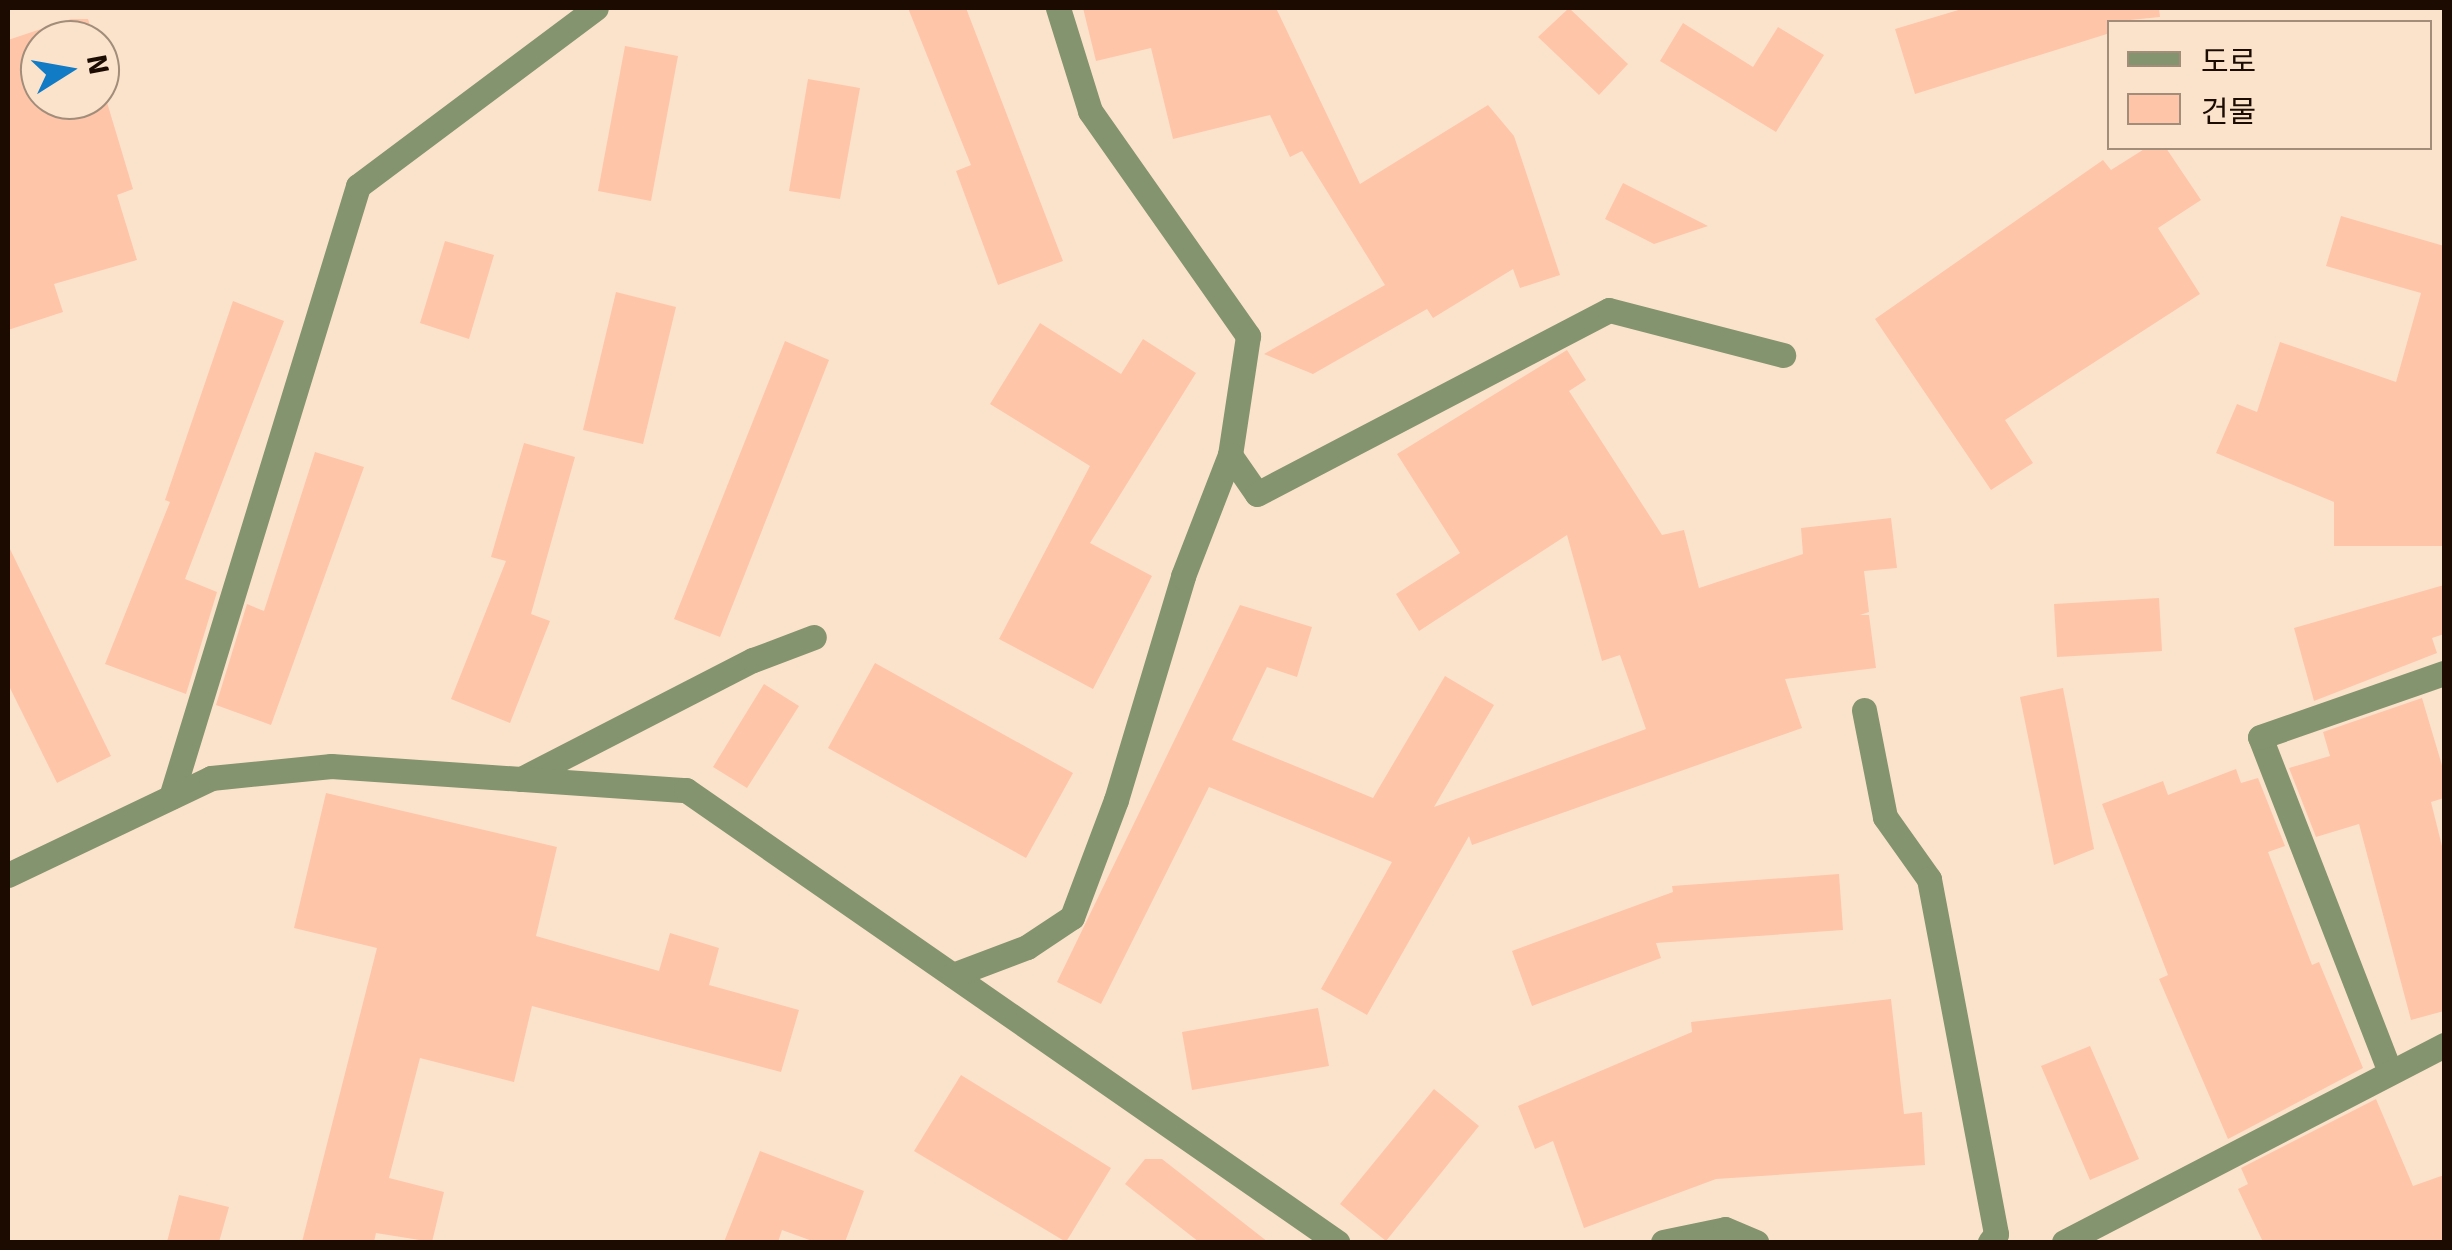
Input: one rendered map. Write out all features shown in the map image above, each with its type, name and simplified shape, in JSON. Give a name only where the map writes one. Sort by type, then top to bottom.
[{"type":"street","points":[[171,797],[358,186],[596,8]]},
{"type":"street","points":[[953,975],[1027,947],[1072,917],[1116,800],[1183,576],[1230,454],[1248,336],[1090,111],[1058,8]]},
{"type":"street","points":[[1230,454],[1256,494],[1609,310],[1783,355]]},
{"type":"street","points":[[520,779],[753,660],[814,637]]},
{"type":"street","points":[[2390,1072],[2260,737],[2444,673]]},
{"type":"street","points":[[1864,710],[1884,818],[1930,879],[1996,1234],[1990,1242]]},
{"type":"street","points":[[8,875],[211,778],[330,766],[686,790],[1337,1242]]},
{"type":"street","points":[[2064,1242],[2444,1044]]},
{"type":"street","points":[[1663,1242],[1725,1229],[1756,1242]]},
{"type":"building","points":[[908,8],[966,8],[1063,261],[998,285],[956,171],[971,165]]},
{"type":"building","points":[[1083,8],[1276,8],[1360,184],[1488,105],[1514,136],[1560,275],[1520,288],[1513,269],[1433,318],[1427,309],[1313,374],[1264,354],[1385,285],[1302,151],[1290,157],[1270,115],[1173,139],[1151,48],[1096,61]]},
{"type":"building","points":[[1569,8],[1628,64],[1599,95],[1538,37]]},
{"type":"building","points":[[1965,8],[2159,8],[2160,17],[2107,20],[2107,34],[1915,94],[1895,29]]},
{"type":"building","points":[[1683,23],[1753,67],[1778,27],[1824,55],[1776,132],[1660,61]]},
{"type":"building","points":[[20,36],[20,120],[112,120],[133,189],[117,195],[137,260],[54,284],[63,312],[8,330],[8,40]]},
{"type":"building","points":[[625,46],[678,56],[651,201],[598,191]]},
{"type":"building","points":[[808,79],[860,88],[840,199],[789,191]]},
{"type":"building","points":[[2143,150],[2167,150],[2201,200],[2158,228],[2200,294],[2005,420],[2033,463],[1991,490],[1875,319],[2103,160],[2111,170]]},
{"type":"building","points":[[1623,183],[1708,226],[1654,244],[1605,219]]},
{"type":"building","points":[[2341,216],[2444,246],[2444,546],[2334,546],[2334,502],[2216,453],[2237,404],[2257,412],[2280,342],[2396,382],[2421,293],[2326,266]]},
{"type":"building","points":[[445,241],[494,255],[469,339],[420,323]]},
{"type":"building","points":[[616,292],[676,307],[643,444],[583,430]]},
{"type":"building","points":[[233,301],[284,321],[185,579],[217,592],[186,694],[105,664],[170,502],[165,500]]},
{"type":"building","points":[[1040,323],[1121,374],[1143,339],[1196,373],[1090,543],[1152,576],[1093,689],[999,639],[1090,466],[990,404]]},
{"type":"building","points":[[785,341],[829,360],[720,637],[674,619]]},
{"type":"building","points":[[1567,350],[1586,380],[1569,391],[1662,535],[1684,530],[1699,588],[1803,554],[1801,528],[1891,518],[1897,568],[1864,571],[1869,612],[1860,615],[1869,615],[1876,668],[1785,679],[1802,728],[1472,845],[1469,836],[1367,1015],[1321,989],[1392,862],[1209,787],[1101,1004],[1057,982],[1240,605],[1312,627],[1297,677],[1267,667],[1232,740],[1373,798],[1445,676],[1494,705],[1434,807],[1646,729],[1620,655],[1602,661],[1567,535],[1419,631],[1396,594],[1460,553],[1397,454]]},
{"type":"building","points":[[524,443],[575,457],[531,614],[550,621],[510,723],[451,699],[506,561],[491,557]]},
{"type":"building","points":[[315,452],[364,467],[271,725],[216,705],[247,604],[264,611]]},
{"type":"building","points":[[8,545],[111,756],[57,783],[8,684]]},
{"type":"building","points":[[2444,585],[2444,634],[2432,638],[2437,653],[2314,701],[2294,628]]},
{"type":"building","points":[[2159,598],[2162,651],[2057,657],[2054,604]]},
{"type":"building","points":[[875,663],[1073,773],[1026,858],[828,748]]},
{"type":"building","points":[[764,684],[799,706],[747,788],[713,767]]},
{"type":"building","points":[[2063,688],[2094,849],[2054,865],[2020,697]]},
{"type":"building","points":[[2422,698],[2444,772],[2444,798],[2431,802],[2444,854],[2444,1011],[2411,1020],[2359,824],[2316,837],[2289,768],[2330,756],[2323,732]]},
{"type":"building","points":[[2236,769],[2241,783],[2258,778],[2285,846],[2268,852],[2312,965],[2319,962],[2363,1068],[2228,1139],[2159,979],[2168,975],[2102,804],[2163,781],[2168,795]]},
{"type":"building","points":[[326,793],[557,847],[536,936],[659,971],[670,933],[719,948],[709,985],[799,1010],[781,1072],[532,1006],[514,1082],[420,1058],[389,1178],[444,1192],[432,1242],[376,1233],[374,1242],[302,1242],[377,948],[294,928]]},
{"type":"building","points":[[1839,874],[1843,930],[1656,943],[1661,958],[1532,1006],[1512,951],[1673,892],[1672,886]]},
{"type":"building","points":[[1891,999],[1904,1114],[1922,1112],[1925,1165],[1716,1179],[1584,1228],[1553,1141],[1535,1149],[1518,1106],[1692,1032],[1691,1022]]},
{"type":"building","points":[[1318,1008],[1329,1066],[1192,1090],[1182,1032]]},
{"type":"building","points":[[2090,1046],[2139,1159],[2090,1180],[2041,1066]]},
{"type":"building","points":[[961,1075],[1111,1168],[1066,1242],[914,1151]]},
{"type":"building","points":[[1434,1089],[1479,1126],[1386,1241],[1340,1204]]},
{"type":"building","points":[[2376,1099],[2413,1186],[2444,1175],[2444,1242],[2263,1242],[2238,1189],[2248,1184],[2241,1168]]},
{"type":"building","points":[[760,1151],[864,1191],[845,1242],[815,1242],[782,1230],[778,1242],[724,1242]]},
{"type":"building","points":[[1145,1159],[1162,1159],[1268,1242],[1199,1242],[1125,1184]]},
{"type":"building","points":[[179,1195],[229,1207],[219,1242],[167,1242]]}]
